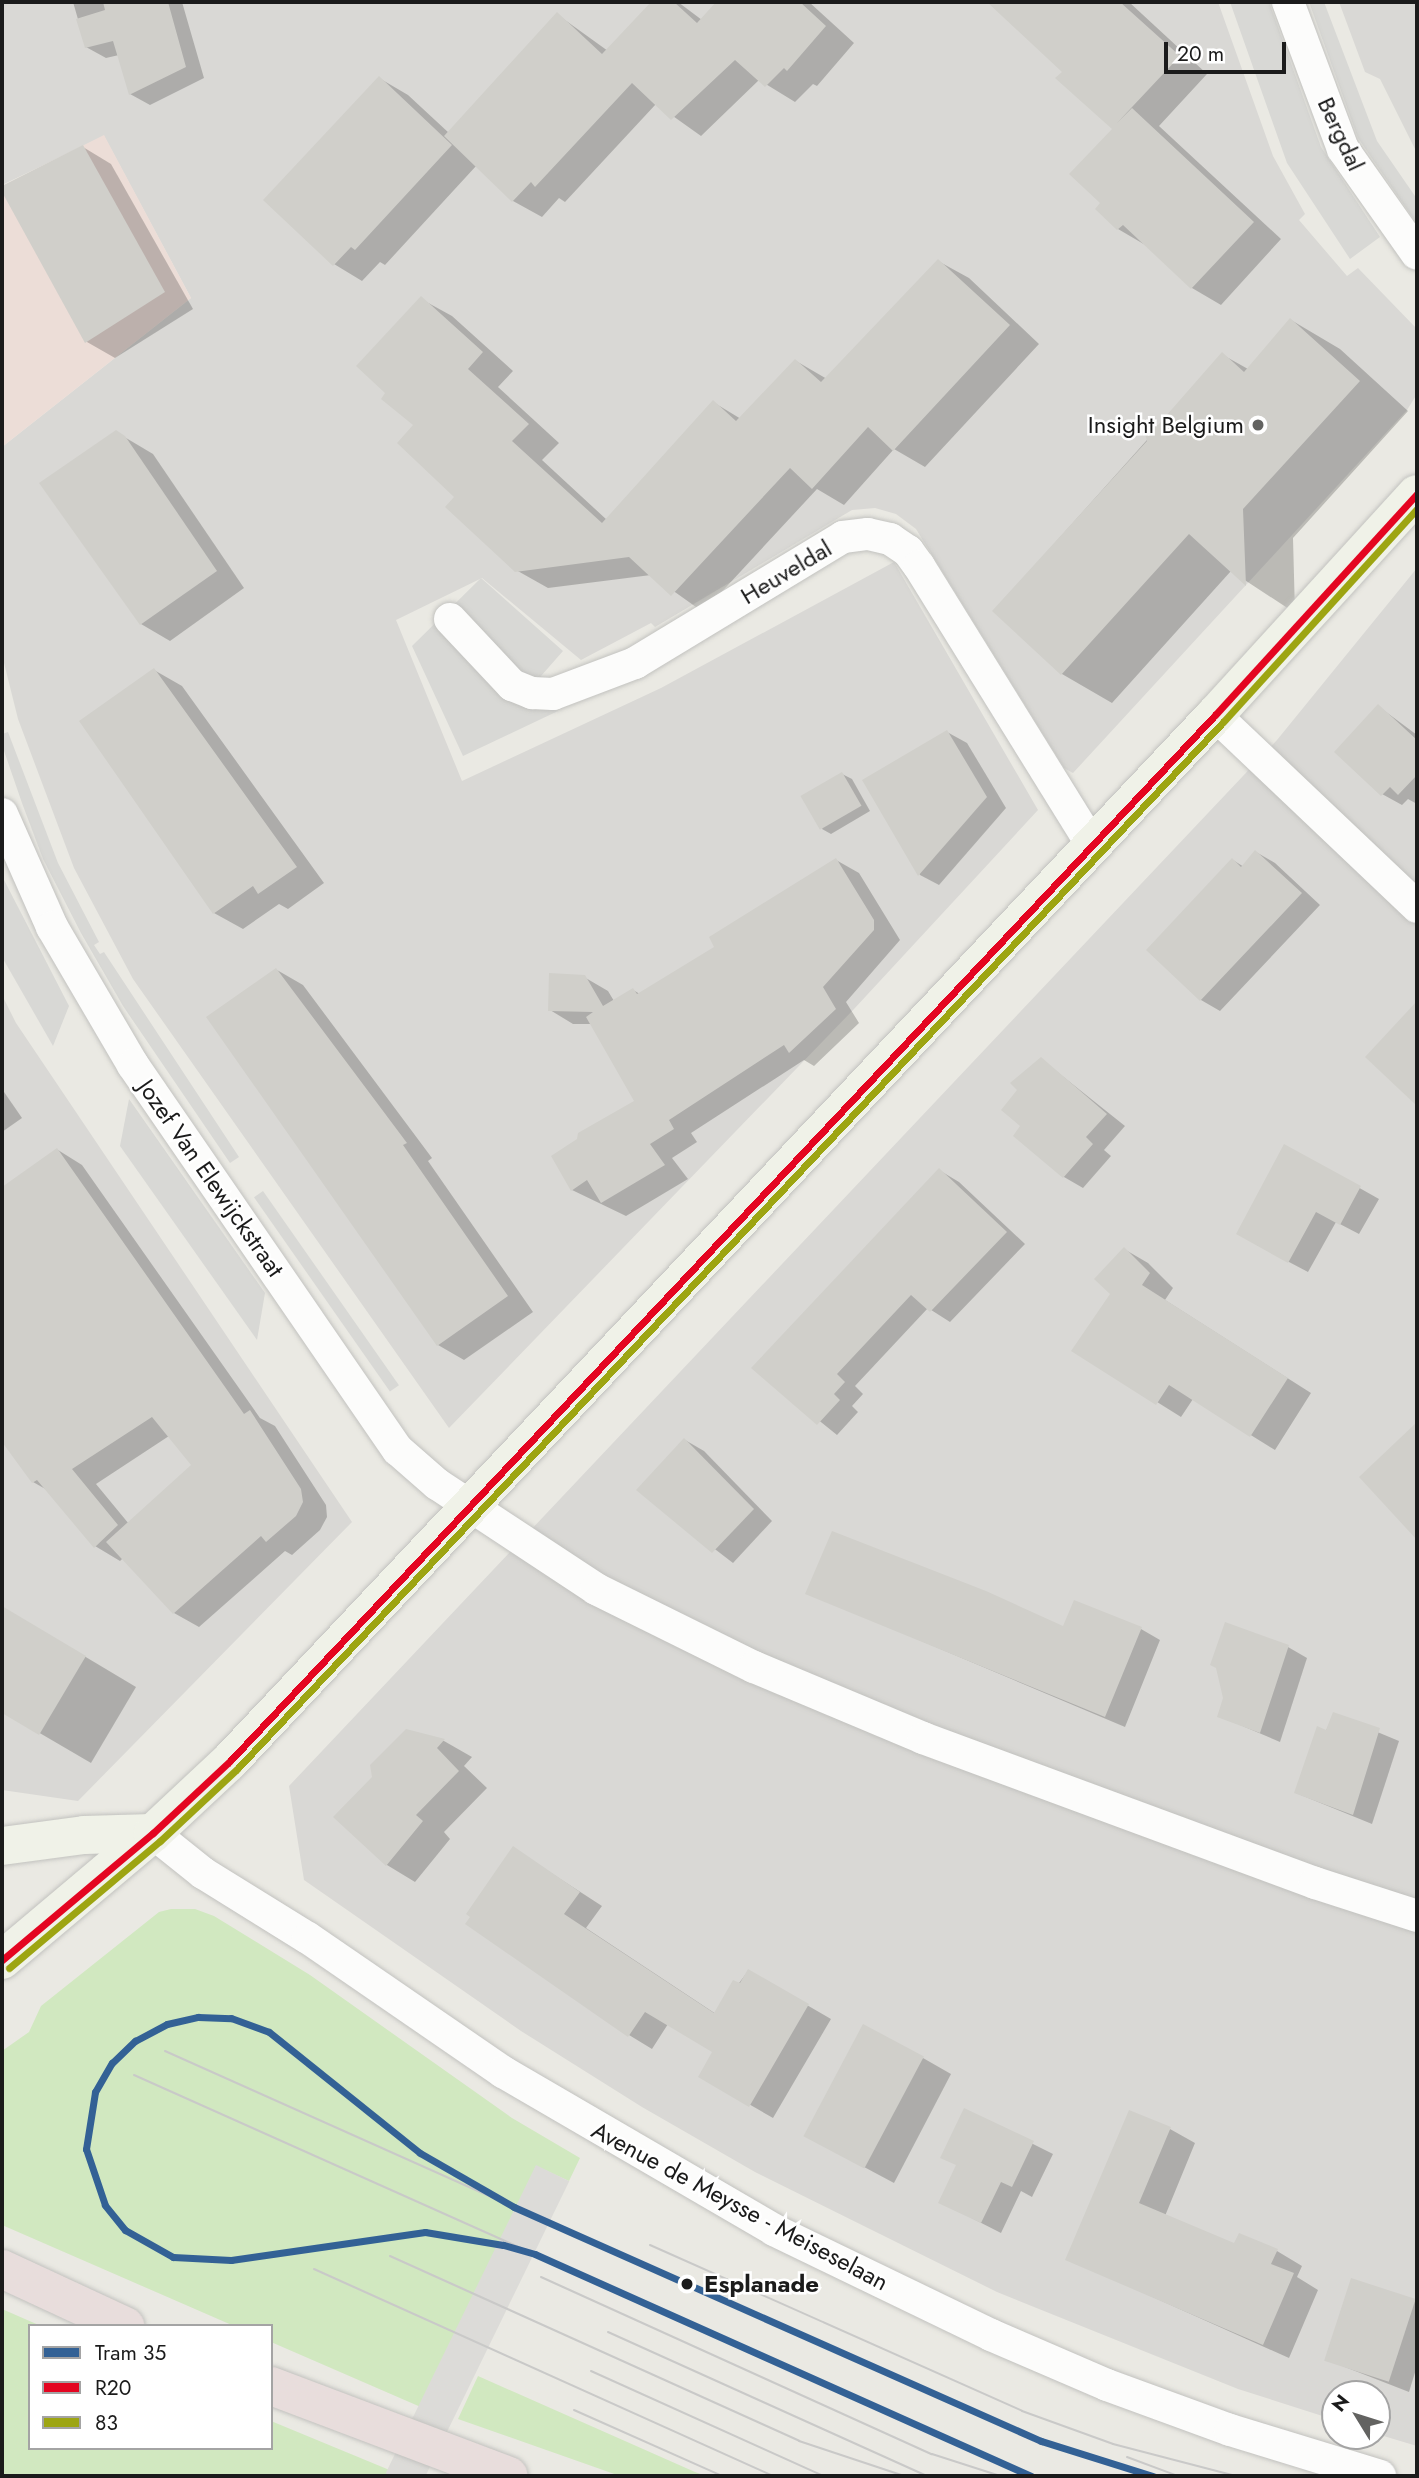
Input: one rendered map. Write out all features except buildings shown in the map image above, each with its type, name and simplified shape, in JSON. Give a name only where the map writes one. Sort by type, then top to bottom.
[{"type":"highway","points":[[2,2269],[121,2324]]},
{"type":"highway","points":[[273,2387],[509,2476]]},
{"type":"main road","points":[[2,1960],[153,1833],[229,1762],[1215,715],[1417,494]]},
{"type":"main road","points":[[2,1846],[84,1835],[153,1833]]},
{"type":"street","name":"Bergdal","points":[[1289,2],[1343,149],[1417,254]]},
{"type":"street","name":"Heuveldal","points":[[450,619],[512,685],[532,693],[553,694],[635,663],[843,537],[868,534],[890,539],[908,551],[919,566],[1092,845]]},
{"type":"street","points":[[1215,715],[1417,907]]},
{"type":"street","name":"Jozef Van Elewijckstraat","points":[[2,814],[52,927],[133,1065],[398,1450],[469,1506],[596,1590],[754,1667],[923,1738],[1315,1883],[1417,1916]]},
{"type":"street","name":"Avenue de Meysse - Meiseselaan","points":[[153,1833],[203,1873],[319,1945],[503,2072],[774,2230],[979,2330],[1107,2385],[1230,2430],[1380,2476]]},
{"type":"shaded area","points":[[2,2],[1218,2],[1273,156],[1305,214],[1299,220],[1347,276],[1358,268],[1417,329],[1417,394],[1407,410],[1073,773],[1064,768],[916,529],[896,514],[875,508],[852,510],[655,627],[651,623],[581,660],[482,578],[396,620],[462,781],[661,688],[894,562],[1038,810],[854,1009],[449,1428],[133,979],[74,868],[18,719],[2,655],[2,447],[191,298],[104,136],[2,185]]},
{"type":"shaded area","points":[[1230,2],[1269,2],[1321,147],[1380,237],[1350,259],[1287,163]]},
{"type":"shaded area","points":[[1309,2],[1324,2],[1377,141],[1417,199],[1415,221],[1358,138]]},
{"type":"shaded area","points":[[1339,2],[1417,2],[1417,153],[1380,79],[1365,72]]},
{"type":"shaded area","points":[[104,135],[191,298],[2,447],[2,186]]},
{"type":"shaded area","points":[[1417,568],[1417,2446],[1391,2438],[1391,2380],[1321,2380],[1321,2416],[1238,2389],[997,2292],[755,2172],[642,2107],[521,2031],[304,1880],[289,1786],[1277,740]]},
{"type":"shaded area","points":[[481,578],[563,651],[541,676],[558,711],[463,756],[412,646]]},
{"type":"shaded area","points":[[8,732],[58,863],[99,942],[94,945],[100,954],[104,952],[239,1157],[230,1163],[123,1006],[81,933],[43,859],[22,803],[2,745],[2,734]]},
{"type":"shaded area","points":[[2,876],[69,1006],[53,1046],[2,957]]},
{"type":"shaded area","points":[[2,995],[16,1023],[352,1522],[78,1801],[2,1790]]},
{"type":"shaded area","points":[[129,1099],[265,1293],[257,1340],[120,1146]]},
{"type":"shaded area","points":[[263,1191],[399,1385],[390,1391],[254,1197]]},
{"type":"green space","points":[[195,1909],[214,1916],[310,1975],[512,2118],[580,2158],[569,2181],[536,2166],[423,2408],[273,2343],[273,2324],[229,2324],[2,2225],[2,2051],[29,2032],[41,2006],[159,1912]]},
{"type":"green space","points":[[2,2309],[36,2324],[28,2324],[28,2450],[273,2450],[273,2422],[404,2476],[2,2476]]},
{"type":"green space","points":[[478,2376],[706,2476],[620,2476],[458,2419]]},
{"type":"pier","points":[[536,2165],[569,2181],[425,2476],[391,2476],[386,2473]]},
{"type":"tram line","name":"35","points":[[1031,2476],[535,2254],[503,2245],[425,2232],[231,2260],[173,2257],[125,2230],[105,2205],[86,2149],[95,2092],[112,2063],[135,2041],[167,2024],[198,2017],[231,2018],[269,2032],[420,2153],[514,2207],[1041,2441],[1153,2476]]},
{"type":"tram line","points":[[165,2051],[514,2207]]},
{"type":"tram line","points":[[134,2075],[535,2254]]},
{"type":"tram line","points":[[650,2245],[1022,2411],[1113,2444],[1236,2476]]},
{"type":"tram line","points":[[390,2256],[799,2441],[904,2476]]},
{"type":"tram line","points":[[314,2269],[773,2476]]},
{"type":"tram line","points":[[541,2277],[932,2454],[1000,2476]]},
{"type":"tram line","points":[[608,2332],[927,2476]]},
{"type":"tram line","points":[[591,2371],[824,2476]]},
{"type":"tram line","points":[[574,2410],[722,2476]]},
{"type":"tram line","points":[[1127,2457],[1178,2476]]},
{"type":"transit line","name":"R20","points":[[2,1960],[153,1833],[229,1762],[1215,715],[1417,494]]},
{"type":"transit line","name":"83","points":[[9,1968],[160,1841],[237,1769],[1223,722],[1417,509]]},
{"type":"place","name":"Insight Belgium","points":[[1258,425]]},
{"type":"place","name":"Esplanade","points":[[687,2284]]}]
